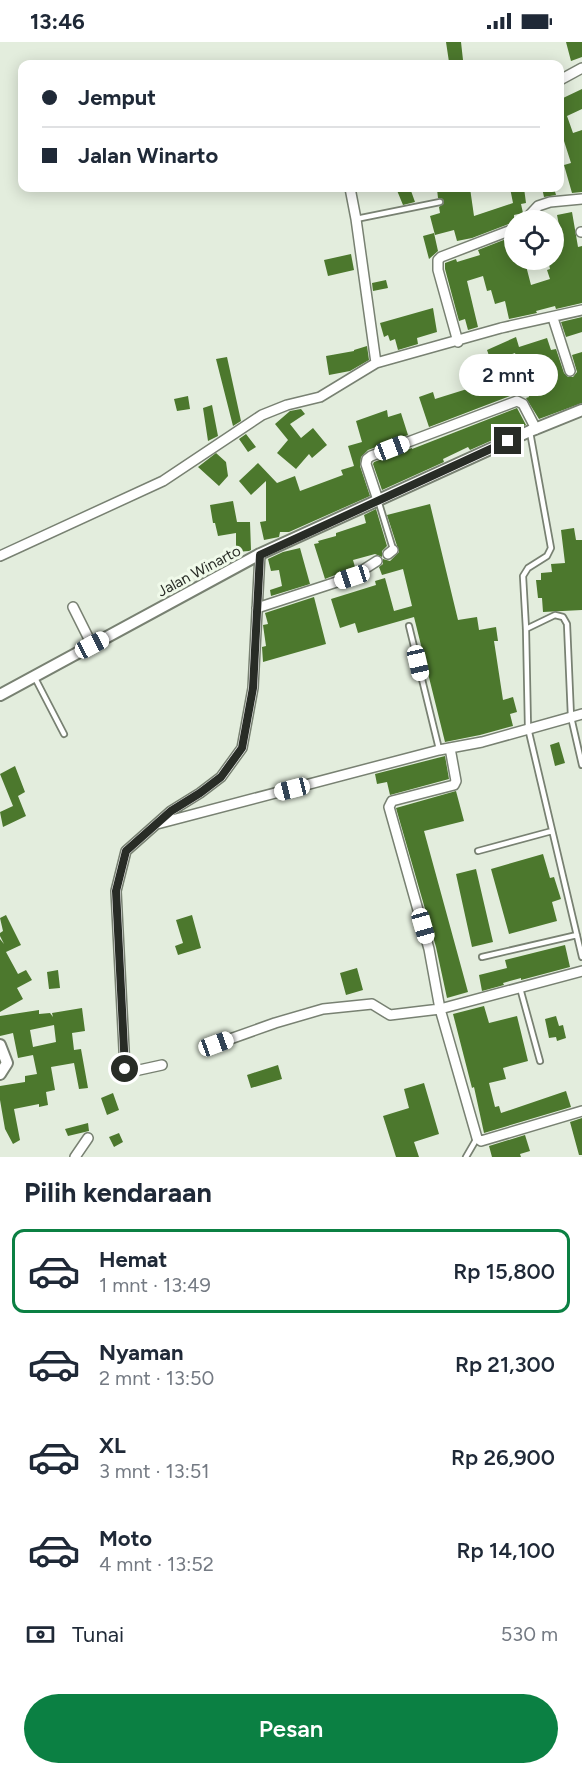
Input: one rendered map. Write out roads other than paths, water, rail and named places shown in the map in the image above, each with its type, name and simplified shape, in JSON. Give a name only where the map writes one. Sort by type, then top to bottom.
[{"type":"street","points":[[564,78],[582,68]]},
{"type":"street","points":[[351,192],[376,363]]},
{"type":"street","points":[[534,210],[538,206],[550,202],[582,199]]},
{"type":"street","points":[[458,342],[438,270],[438,260],[452,252],[504,233]]},
{"type":"street","points":[[0,556],[163,481],[262,415],[287,405],[320,397],[376,363],[458,342],[501,328],[582,310]]},
{"type":"street","points":[[553,318],[570,371]]},
{"type":"street","points":[[378,500],[366,464],[367,459],[371,456],[517,401],[523,404],[533,430]]},
{"type":"street","name":"Jalan Winarto","points":[[0,695],[260,555],[533,430],[582,410]]},
{"type":"street","points":[[162,1065],[130,1072],[125,1069],[116,891],[126,851],[171,811],[221,777],[242,748],[253,688],[260,555]]},
{"type":"street","points":[[257,608],[352,577],[377,561]]},
{"type":"street","points":[[73,607],[92,645]]},
{"type":"street","points":[[152,826],[439,750],[482,742],[582,714]]},
{"type":"street","points":[[450,748],[456,781],[454,785],[392,801],[389,807],[429,949],[441,1009],[477,1138],[480,1141],[582,1111]]},
{"type":"street","points":[[216,1044],[323,1009],[372,1004],[390,1015],[441,1009],[582,971]]},
{"type":"street","points":[[0,1044],[7,1063],[0,1074]]},
{"type":"street","points":[[75,1157],[88,1138]]},
{"type":"lane","points":[[356,219],[441,202]]},
{"type":"lane","points":[[533,430],[551,548],[547,556],[528,568],[523,576],[528,728],[582,957]]},
{"type":"lane","points":[[378,500],[391,552]]},
{"type":"lane","points":[[526,629],[555,615],[563,617],[567,624],[571,717],[582,765]]},
{"type":"lane","points":[[409,626],[439,750]]},
{"type":"lane","points":[[34,676],[64,734]]},
{"type":"lane","points":[[478,851],[552,831]]},
{"type":"lane","points":[[482,957],[577,935]]},
{"type":"lane","points":[[520,988],[540,1061]]},
{"type":"lane","points":[[466,1157],[477,1138]]}]
